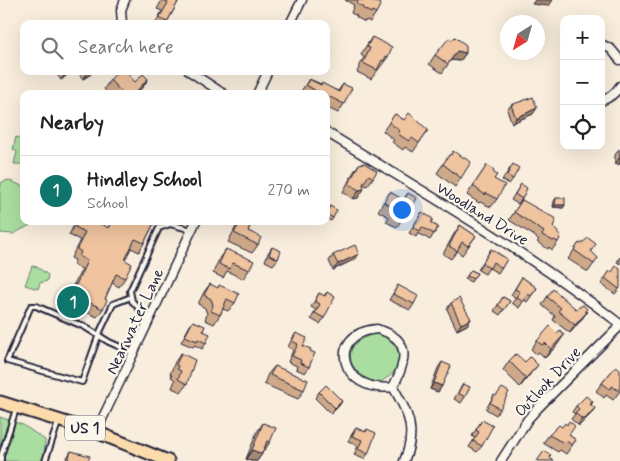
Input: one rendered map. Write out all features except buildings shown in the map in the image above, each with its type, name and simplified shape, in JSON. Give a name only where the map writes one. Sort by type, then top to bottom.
[{"type":"main road","name":"US 1","points":[[0,402],[96,432],[167,461]]},
{"type":"street","points":[[122,20],[121,10],[125,0]]},
{"type":"street","points":[[292,20],[302,0]]},
{"type":"street","points":[[605,46],[619,56]]},
{"type":"street","points":[[195,75],[218,90]]},
{"type":"street","points":[[261,90],[266,75]]},
{"type":"street","points":[[605,100],[616,92],[620,86]]},
{"type":"street","name":"Woodland Drive","points":[[330,134],[542,266],[620,325]]},
{"type":"street","name":"Nearwater Lane","points":[[96,432],[194,225]]},
{"type":"street","name":"Outlook Drive","points":[[501,461],[538,408],[620,325]]},
{"type":"street","points":[[367,330],[389,332],[398,341],[404,354],[404,363],[393,387],[383,388],[363,384],[347,369],[344,361],[349,342],[367,330]]},
{"type":"street","points":[[393,387],[409,418],[412,434],[404,461]]},
{"type":"lane","points":[[149,320],[132,301],[130,291],[159,228],[167,225]]},
{"type":"lane","points":[[174,225],[192,230]]},
{"type":"lane","points":[[131,296],[112,304],[99,334],[82,382],[7,361],[31,306],[36,306],[85,327],[99,334],[109,342],[134,354]]},
{"type":"lane","points":[[1,461],[17,407]]},
{"type":"lane","points":[[45,461],[59,419]]},
{"type":"green space","points":[[16,137],[20,138],[20,164],[14,164],[17,152],[13,149]]},
{"type":"green space","points":[[9,180],[20,185],[20,225],[30,225],[13,234],[0,233],[0,189],[2,182]]},
{"type":"green space","points":[[32,266],[37,267],[48,275],[47,281],[40,283],[38,289],[25,285]]},
{"type":"green space","points":[[377,334],[387,338],[395,346],[399,356],[397,367],[378,383],[367,379],[358,372],[350,357],[356,343],[365,337]]},
{"type":"green space","points":[[0,417],[23,425],[45,440],[44,461],[0,461]]},
{"type":"place","name":"Hindley School","points":[[73,302]]}]
